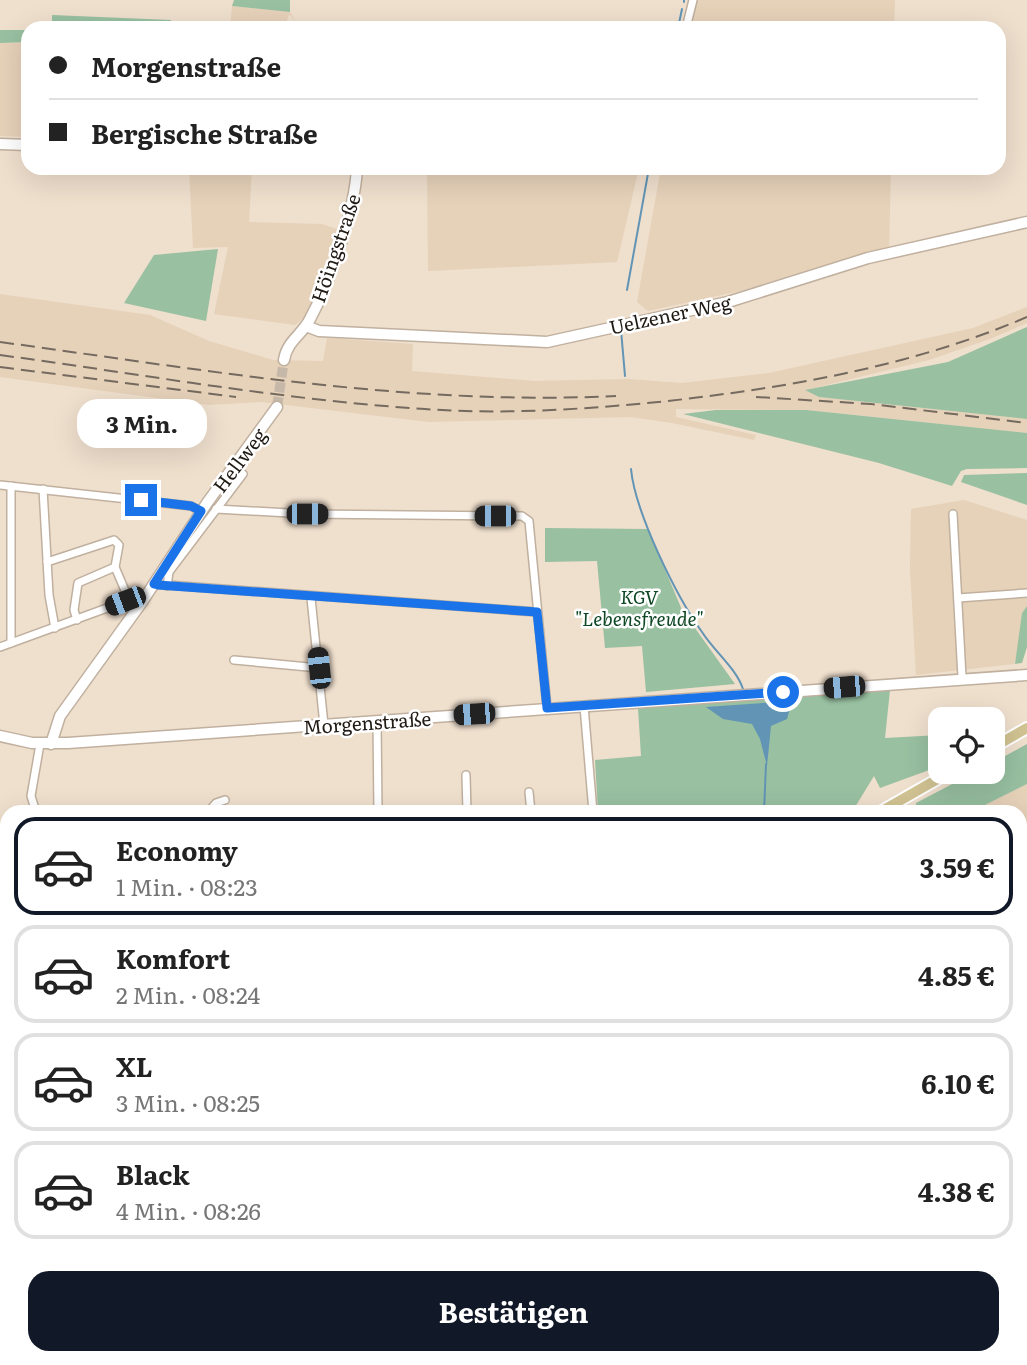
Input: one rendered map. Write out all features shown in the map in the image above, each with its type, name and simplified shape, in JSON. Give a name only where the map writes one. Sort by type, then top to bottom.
[{"type":"main road","points":[[1005,741],[1027,728]]},
{"type":"main road","points":[[895,805],[930,784]]},
{"type":"street","points":[[688,21],[693,0]]},
{"type":"street","points":[[0,144],[21,145]]},
{"type":"street","name":"Höingstraße","points":[[306,326],[320,297],[353,204],[356,175]]},
{"type":"street","name":"Uelzener Weg","points":[[306,326],[319,331],[547,342],[728,302],[871,257],[1027,222]]},
{"type":"street","points":[[284,360],[290,342],[306,326]]},
{"type":"street","name":"Hellweg","points":[[46,744],[60,716],[142,602],[201,511],[278,407]]},
{"type":"street","name":"Hellweg","points":[[167,586],[169,572],[243,474]]},
{"type":"street","points":[[0,485],[191,506],[201,511]]},
{"type":"street","points":[[11,486],[11,643]]},
{"type":"street","points":[[43,489],[47,562],[55,628]]},
{"type":"street","points":[[216,509],[307,514],[522,516],[528,521],[547,708]]},
{"type":"street","points":[[953,514],[962,677]]},
{"type":"street","points":[[47,562],[114,540],[119,545],[115,567],[129,600]]},
{"type":"street","points":[[77,620],[74,610],[78,583],[115,567]]},
{"type":"street","points":[[154,584],[537,612]]},
{"type":"street","points":[[958,598],[1027,593]]},
{"type":"street","points":[[312,597],[324,725]]},
{"type":"street","points":[[0,647],[129,600],[142,602]]},
{"type":"street","points":[[234,660],[319,668]]},
{"type":"street","name":"Morgenstraße","points":[[0,736],[46,744],[962,677],[1027,675]]},
{"type":"street","points":[[584,706],[592,805]]},
{"type":"street","points":[[377,721],[378,805]]},
{"type":"street","points":[[33,805],[31,796],[46,744]]},
{"type":"street","points":[[466,775],[467,805]]},
{"type":"street","points":[[216,792],[216,803],[225,800]]},
{"type":"street","points":[[529,792],[530,805]]},
{"type":"shaded area","points":[[696,0],[895,0],[894,21],[691,21]]},
{"type":"shaded area","points":[[232,6],[290,12],[295,21],[289,14],[287,21],[231,21]]},
{"type":"shaded area","points":[[21,42],[21,137],[0,136],[0,43]]},
{"type":"shaded area","points":[[189,175],[252,175],[249,222],[322,224],[340,230],[308,314],[295,325],[214,314],[228,247],[193,248]]},
{"type":"shaded area","points":[[427,175],[637,175],[617,262],[428,271]]},
{"type":"shaded area","points":[[660,175],[891,175],[889,248],[740,291],[648,311],[637,302]]},
{"type":"shaded area","points":[[0,294],[150,315],[209,341],[273,360],[323,361],[327,338],[413,344],[412,371],[534,381],[628,379],[682,383],[769,373],[973,328],[1027,307],[1027,323],[990,339],[929,360],[806,390],[819,397],[1027,419],[1027,433],[806,410],[676,409],[676,417],[756,435],[754,440],[631,417],[429,422],[261,402],[209,405],[0,377]]},
{"type":"shaded area","points":[[964,500],[1027,520],[1027,606],[1022,613],[1019,652],[1014,664],[916,675],[910,569],[911,509]]},
{"type":"shaded area","points":[[1027,784],[1027,805],[985,805]]},
{"type":"green space","points":[[234,0],[290,0],[290,12],[232,6]]},
{"type":"green space","points":[[52,15],[171,20],[171,21],[52,21]]},
{"type":"green space","points":[[0,30],[21,30],[21,42],[0,43]]},
{"type":"green space","points":[[218,249],[206,321],[124,303],[154,255]]},
{"type":"green space","points":[[1027,327],[1027,419],[819,397],[805,390],[948,362]]},
{"type":"green space","points":[[716,410],[806,410],[1027,433],[1027,468],[967,469],[961,471],[952,486],[879,463],[683,414]]},
{"type":"green space","points":[[1027,473],[1027,505],[961,482],[964,475]]},
{"type":"green space","name":"KGV \"Lebensfreude\"","points":[[545,528],[648,529],[682,610],[735,684],[646,692],[642,646],[605,648],[597,561],[545,562]]},
{"type":"green space","points":[[1027,606],[1027,647],[1022,663],[1015,664],[1022,613]]},
{"type":"green space","points":[[890,690],[885,738],[928,736],[928,770],[880,788],[874,776],[856,805],[598,805],[595,760],[641,756],[638,708]]},
{"type":"green space","points":[[1027,744],[1027,784],[985,805],[916,803],[952,784],[1005,784],[1005,756]]},
{"type":"water","points":[[792,701],[787,719],[771,726],[767,766],[760,739],[752,724],[723,719],[706,707]]},
{"type":"waterway","points":[[679,21],[682,9]]},
{"type":"waterway","points":[[627,290],[648,175]]},
{"type":"waterway","points":[[621,330],[625,376]]},
{"type":"waterway","points":[[631,469],[640,508],[669,576],[707,639],[735,674],[743,689]]},
{"type":"waterway","points":[[764,805],[766,764]]},
{"type":"tunnel","points":[[277,407],[284,360]]},
{"type":"railway","points":[[0,355],[265,393],[372,405],[455,411],[547,410],[668,401],[806,381],[940,349],[1027,317]]},
{"type":"railway","points":[[0,342],[231,374],[384,391],[538,398],[616,396]]},
{"type":"railway","points":[[0,367],[236,397]]},
{"type":"railway","points":[[756,397],[871,404],[1027,423]]},
{"type":"route","points":[[141,500],[191,506],[201,511],[154,584],[537,612],[547,708],[783,692]]}]
